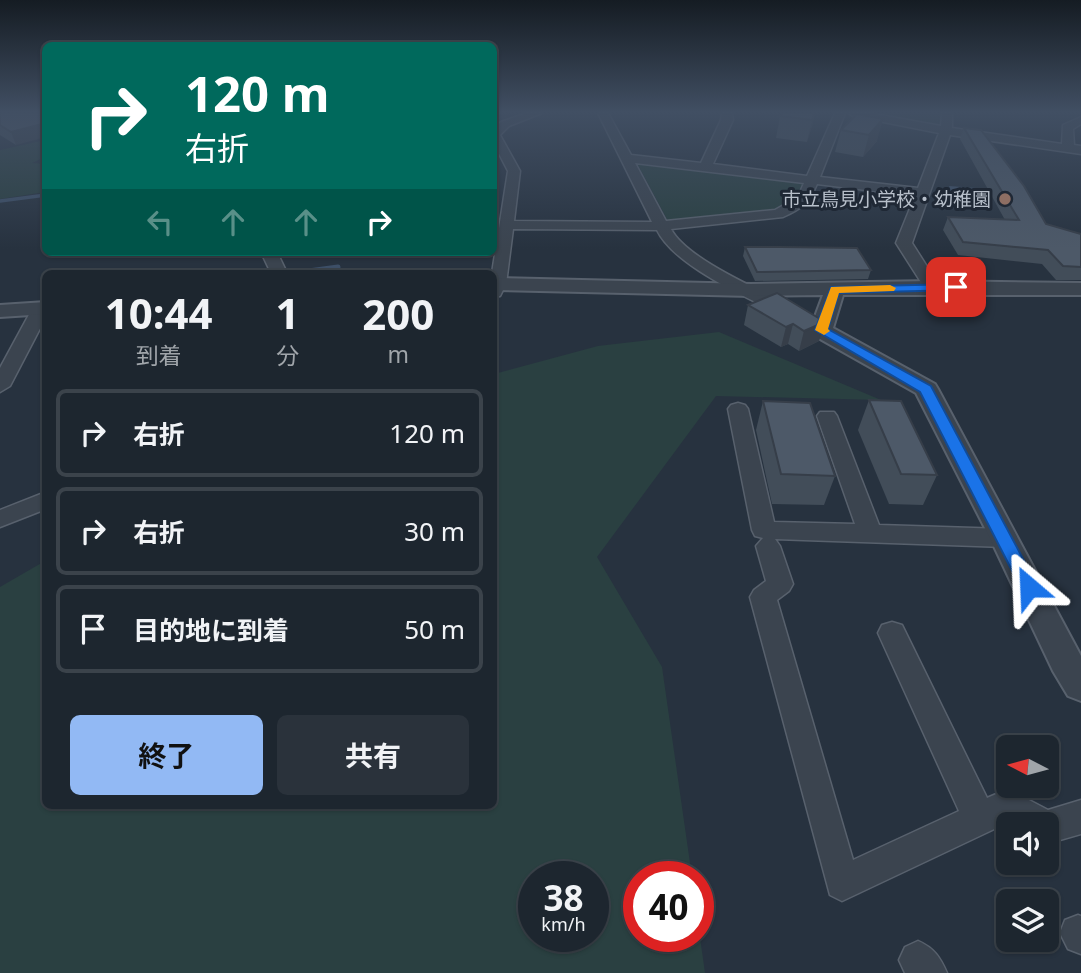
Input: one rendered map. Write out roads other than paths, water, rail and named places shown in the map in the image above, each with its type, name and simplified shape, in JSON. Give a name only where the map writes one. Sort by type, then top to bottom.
[{"type":"street","points":[[497,278],[509,225],[514,171],[507,158]]},
{"type":"street","points":[[626,158],[670,242],[688,257],[926,389],[1006,538],[1065,661],[1081,685]]},
{"type":"street","points":[[630,158],[922,193]]},
{"type":"street","points":[[705,167],[709,158]]},
{"type":"street","points":[[509,225],[662,226],[778,215],[804,199],[821,158]]},
{"type":"street","points":[[932,287],[904,243],[935,158]]},
{"type":"street","points":[[497,287],[751,290],[932,287],[1081,289]]},
{"type":"street","points":[[821,330],[835,289]]},
{"type":"street","points":[[0,311],[42,309]]},
{"type":"street","points":[[0,386],[42,311]]},
{"type":"street","points":[[738,409],[764,530],[1006,538]]},
{"type":"street","points":[[827,416],[870,533]]},
{"type":"street","points":[[0,519],[42,502]]},
{"type":"street","points":[[768,547],[780,584],[763,597],[842,883],[1009,805],[1020,812]]},
{"type":"street","points":[[892,633],[979,818]]},
{"type":"street","points":[[1059,823],[1081,817]]},
{"type":"water","points":[[949,186],[976,188],[984,209],[956,206]]},
{"type":"waterway","points":[[0,201],[42,196]]},
{"type":"waterway","points":[[316,270],[338,267]]},
{"type":"place","name":"市立鳥見小学校・幼稚園","points":[[1005,199]]}]
